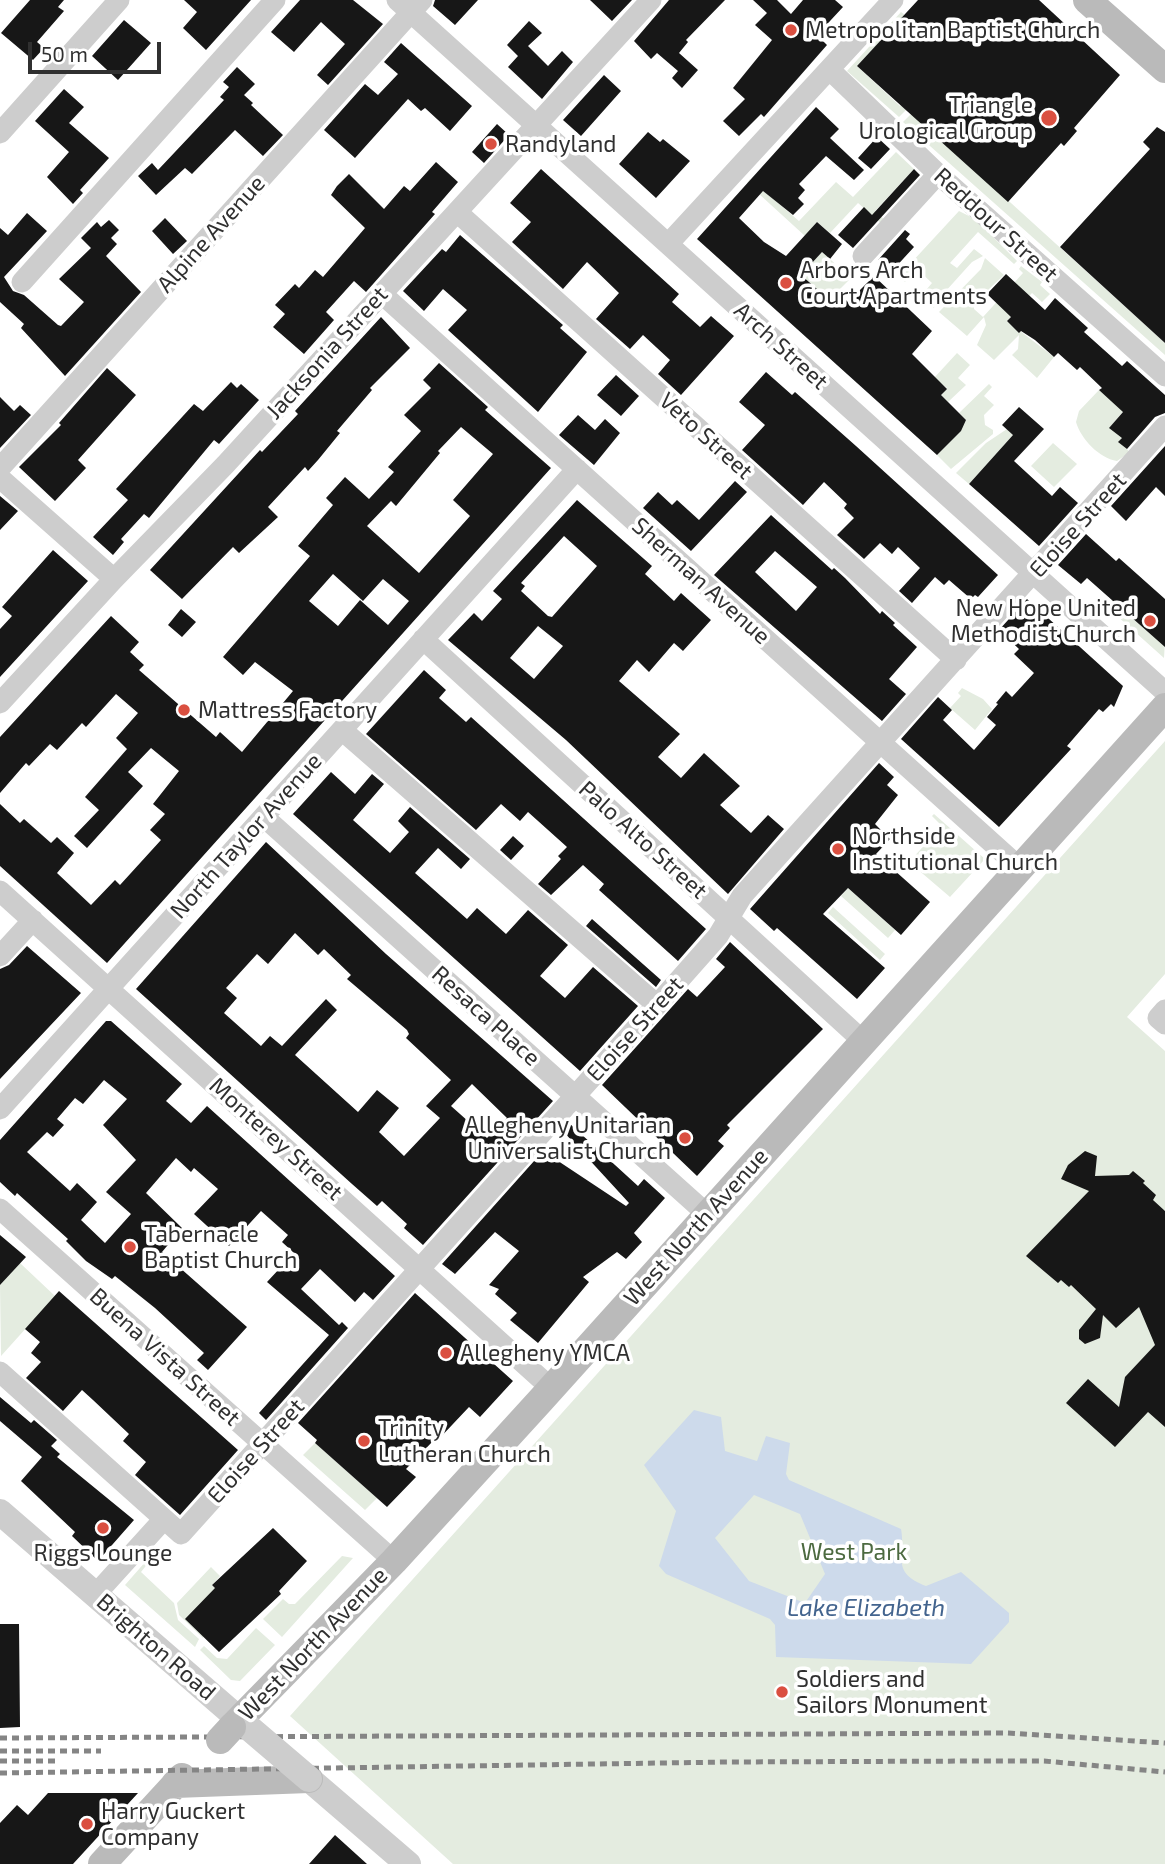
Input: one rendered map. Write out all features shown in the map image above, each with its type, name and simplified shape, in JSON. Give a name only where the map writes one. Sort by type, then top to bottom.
[{"type":"main road","points":[[1087,0],[1165,69]]},
{"type":"main road","name":"West North Avenue","points":[[235,1729],[394,1561],[1165,707]]},
{"type":"main road","points":[[102,1864],[179,1780],[313,1782]]},
{"type":"street","points":[[0,134],[119,0]]},
{"type":"street","points":[[22,282],[275,0]]},
{"type":"street","name":"Jacksonia Street","points":[[0,703],[114,579],[225,465],[651,0]]},
{"type":"street","points":[[669,243],[893,0]]},
{"type":"street","name":"Arch Street","points":[[410,4],[536,126],[1165,692]]},
{"type":"street","name":"Alpine Avenue","points":[[0,468],[410,4]]},
{"type":"street","name":"Reddour Street","points":[[831,69],[939,174],[1165,376]]},
{"type":"street","points":[[863,256],[939,174]]},
{"type":"street","name":"Veto Street","points":[[457,212],[956,660]]},
{"type":"street","name":"Sherman Avenue","points":[[382,294],[1020,867]]},
{"type":"street","name":"Eloise Street","points":[[164,1519],[181,1534],[657,1005],[729,918],[742,896],[1165,426]]},
{"type":"street","name":"North Taylor Avenue","points":[[0,1110],[577,469]]},
{"type":"street","points":[[0,478],[114,579]]},
{"type":"street","name":"Palo Alto Street","points":[[424,639],[863,1041]]},
{"type":"street","points":[[342,730],[657,1005]]},
{"type":"street","name":"Resaca Place","points":[[264,817],[708,1215]]},
{"type":"street","name":"Monterey Street","points":[[0,891],[551,1388]]},
{"type":"street","points":[[0,956],[33,920]]},
{"type":"street","points":[[1165,1010],[1158,1018],[1165,1024]]},
{"type":"street","name":"Buena Vista Street","points":[[0,1209],[394,1561]]},
{"type":"street","points":[[0,1372],[164,1519],[96,1594]]},
{"type":"street","name":"Brighton Road","points":[[0,1512],[96,1594],[235,1729],[313,1782],[403,1862]]},
{"type":"green space","points":[[901,12],[905,15],[857,66],[900,106],[902,104],[907,109],[899,117],[847,71]]},
{"type":"green space","points":[[912,113],[1165,343],[1165,355],[903,122]]},
{"type":"green space","points":[[896,152],[914,169],[875,211],[887,222],[884,226],[858,203],[830,233],[817,222],[805,236],[747,183],[750,179],[799,221],[836,182],[853,197]]},
{"type":"green space","points":[[959,211],[975,219],[1017,261],[1014,264],[978,232],[950,263],[957,268],[974,249],[983,256],[972,262],[935,303],[934,308],[921,296],[932,283],[918,270],[905,282],[898,277]]},
{"type":"green space","points":[[822,252],[851,278],[829,300],[801,275]]},
{"type":"green space","points":[[985,258],[1004,275],[974,303],[974,309],[983,317],[1023,273],[1019,269],[1021,266],[1042,282],[1040,285],[1050,294],[1042,302],[1032,293],[1007,321],[1054,357],[1037,378],[1012,355],[1018,349],[1019,335],[994,360],[977,345],[986,325],[984,317],[967,336],[939,312],[981,269]]},
{"type":"green space","points":[[957,353],[970,365],[958,378],[966,385],[948,402],[941,395],[947,388],[934,378]]},
{"type":"green space","points":[[989,384],[992,387],[984,396],[994,405],[984,415],[985,425],[993,430],[993,434],[951,469],[937,455],[960,431],[966,420],[959,413]]},
{"type":"green space","points":[[1099,390],[1125,409],[1110,427],[1125,434],[1119,442],[1130,452],[1117,461],[1092,447],[1076,422],[1079,411]]},
{"type":"green space","points":[[1007,429],[1013,435],[969,484],[956,473],[986,443]]},
{"type":"green space","points":[[1053,443],[1077,464],[1054,487],[1031,466]]},
{"type":"green space","points":[[1112,600],[1165,641],[1164,658],[1106,606]]},
{"type":"green space","points":[[962,688],[983,699],[992,709],[975,730],[950,708],[961,696],[958,693]]},
{"type":"green space","name":"West Park","points":[[1165,741],[1165,974],[1127,1017],[1165,1051],[1165,1864],[453,1864],[290,1716]]},
{"type":"green space","points":[[934,814],[985,859],[950,897],[909,862],[942,826],[932,816]]},
{"type":"green space","points":[[848,888],[895,930],[888,938],[841,896]]},
{"type":"green space","points":[[833,907],[885,954],[880,960],[828,913]]},
{"type":"green space","points":[[20,1263],[55,1296],[1,1356],[0,1285]]},
{"type":"green space","points":[[315,1443],[377,1498],[365,1510],[303,1455]]},
{"type":"green space","points":[[342,1556],[353,1558],[282,1637],[263,1619],[283,1599],[289,1604],[295,1604]]},
{"type":"green space","points":[[147,1560],[149,1562],[141,1572],[174,1603],[178,1620],[199,1639],[195,1647],[125,1585]]},
{"type":"green space","points":[[211,1567],[220,1576],[212,1585],[215,1588],[203,1638],[179,1615],[177,1603]]},
{"type":"green space","points":[[256,1628],[275,1645],[240,1681],[231,1680],[200,1650],[204,1646],[217,1658],[227,1659]]},
{"type":"water","name":"Lake Elizabeth","points":[[694,1410],[721,1417],[725,1451],[757,1461],[766,1436],[790,1443],[786,1474],[789,1480],[901,1529],[902,1563],[908,1575],[926,1586],[961,1572],[1009,1613],[1009,1622],[971,1664],[776,1657],[775,1625],[770,1619],[666,1574],[659,1566],[676,1511],[644,1465]],"holes":[[[754,1495],[800,1514],[825,1574],[805,1603],[749,1581],[715,1538]]]},
{"type":"building","points":[[30,0],[64,0],[58,7],[64,11],[37,42],[44,48],[33,60],[1,33]]},
{"type":"building","points":[[184,0],[251,0],[206,50],[183,28],[197,12]]},
{"type":"building","points":[[300,0],[353,0],[383,24],[328,85],[317,75],[345,44],[321,22],[294,52],[271,32]]},
{"type":"building","points":[[435,0],[478,0],[455,25],[433,6]]},
{"type":"building","points":[[590,0],[632,0],[612,21]]},
{"type":"building","points":[[669,0],[725,0],[686,40],[688,42],[679,53],[698,70],[682,88],[672,78],[678,71],[657,53],[651,59],[634,41]]},
{"type":"building","points":[[753,0],[777,0],[791,14],[803,0],[835,0],[843,7],[817,35],[827,45],[764,117],[761,114],[739,136],[723,121],[745,99],[733,88],[772,40],[755,25],[767,13]]},
{"type":"building","points":[[918,0],[1039,0],[1120,75],[1074,128],[1077,131],[1064,146],[1061,143],[1008,202],[857,66]]},
{"type":"building","points":[[124,20],[151,43],[118,80],[92,56]]},
{"type":"building","points":[[529,21],[542,33],[528,46],[548,66],[562,51],[573,62],[542,99],[508,67],[518,56],[507,45]]},
{"type":"building","points":[[401,43],[472,106],[450,131],[425,108],[421,111],[408,99],[355,158],[324,130],[365,84],[378,95],[398,74],[384,62]]},
{"type":"building","points":[[237,67],[255,84],[244,95],[283,135],[263,156],[235,130],[192,174],[185,168],[156,195],[138,176],[152,163],[158,170],[224,100],[220,97],[229,87],[223,82]]},
{"type":"building","points":[[604,75],[621,91],[581,136],[563,120]]},
{"type":"building","points":[[64,89],[84,107],[69,123],[109,158],[80,190],[83,193],[73,204],[47,177],[69,152],[35,121]]},
{"type":"building","points":[[816,107],[839,129],[830,138],[864,170],[854,180],[826,156],[799,184],[805,190],[798,198],[804,204],[793,215],[763,191],[739,218],[764,242],[786,256],[817,222],[842,244],[830,259],[822,252],[801,275],[833,303],[841,295],[848,302],[874,276],[932,331],[912,354],[947,389],[941,395],[966,420],[961,431],[937,455],[697,239]]},
{"type":"building","name":"Randyland","points":[[497,124],[509,135],[484,163],[472,152]]},
{"type":"building","points":[[1157,127],[1165,132],[1165,343],[1060,247],[1150,149],[1143,142]]},
{"type":"building","points":[[648,132],[660,142],[663,139],[690,161],[656,198],[619,164]]},
{"type":"building","points":[[877,137],[890,149],[871,169],[858,158]]},
{"type":"building","points":[[436,162],[458,182],[432,212],[435,214],[366,292],[354,281],[326,312],[334,320],[304,354],[273,327],[285,314],[275,305],[295,284],[299,288],[315,270],[323,277],[365,228],[331,195],[337,186],[349,174],[384,209],[404,186],[410,191]]},
{"type":"building","points":[[541,169],[679,294],[672,302],[700,327],[711,316],[734,336],[681,395],[658,374],[670,360],[643,335],[630,349],[596,319],[619,293],[587,262],[563,289],[512,242],[531,222],[510,203]]},
{"type":"building","points":[[914,169],[920,175],[853,248],[838,235],[864,207],[872,215]]},
{"type":"building","points":[[27,213],[47,231],[4,277],[13,291],[24,295],[58,325],[61,326],[84,302],[59,279],[91,248],[81,238],[97,222],[101,227],[109,220],[119,230],[111,238],[117,244],[106,256],[141,292],[65,376],[21,328],[24,324],[0,302],[0,228],[8,235]]},
{"type":"building","points":[[165,218],[187,241],[173,254],[152,231]]},
{"type":"building","points":[[905,230],[910,234],[906,239],[914,247],[892,271],[878,260]]},
{"type":"building","points":[[460,235],[563,325],[560,328],[587,352],[538,412],[448,330],[467,310],[443,289],[424,311],[403,291],[442,249],[446,252]]},
{"type":"building","points":[[1006,274],[1045,310],[1055,298],[1088,328],[1084,332],[1122,366],[1127,361],[1165,395],[1165,413],[1155,417],[1127,449],[1118,442],[1122,438],[1109,428],[1123,412],[1099,390],[1102,388],[1080,367],[1077,370],[1058,353],[1054,357],[1035,340],[1021,331],[1019,333],[1007,321],[1011,317],[987,294]]},
{"type":"building","points":[[381,317],[410,348],[370,388],[372,390],[337,431],[340,433],[318,460],[308,471],[305,467],[268,507],[278,517],[239,553],[233,547],[182,599],[150,570],[260,450],[262,452],[298,414],[295,411]]},
{"type":"building","points":[[439,363],[488,407],[485,410],[551,468],[107,963],[0,866],[0,804],[20,823],[24,819],[51,843],[57,837],[74,853],[57,873],[91,905],[115,880],[120,885],[161,840],[150,830],[165,814],[153,804],[179,771],[151,748],[128,772],[143,786],[87,848],[74,836],[99,810],[85,797],[127,749],[116,738],[138,713],[116,694],[86,727],[82,723],[57,750],[50,744],[29,766],[26,763],[0,793],[0,737],[111,616],[139,642],[130,652],[144,665],[139,670],[216,737],[220,732],[242,752],[293,691],[255,662],[243,675],[223,657],[310,556],[298,546],[333,505],[326,498],[345,477],[369,499],[394,472],[388,467],[421,431],[404,415],[431,388],[423,380]],"holes":[[[461,427],[493,454],[453,500],[470,516],[419,573],[367,526],[391,501],[396,506],[440,453],[438,451]],[[333,574],[363,601],[383,579],[409,601],[388,625],[360,600],[338,626],[309,601]]]},
{"type":"building","points":[[107,368],[136,395],[78,460],[86,468],[55,501],[19,467],[61,425],[59,423]]},
{"type":"building","points":[[766,372],[792,395],[795,392],[998,575],[978,597],[975,595],[971,599],[949,580],[944,585],[935,577],[912,603],[899,591],[920,568],[898,547],[892,554],[880,543],[864,559],[837,535],[854,518],[844,508],[847,504],[824,482],[803,505],[742,450],[765,425],[739,402]]},
{"type":"building","points":[[616,375],[639,396],[621,416],[597,395]]},
{"type":"building","points":[[231,382],[237,388],[241,384],[259,400],[219,444],[214,440],[149,518],[144,514],[121,539],[124,542],[113,555],[93,537],[128,500],[116,489],[194,404],[203,411]]},
{"type":"building","points":[[0,397],[14,411],[20,405],[31,415],[0,448]]},
{"type":"building","points":[[1019,407],[1044,429],[1014,461],[1052,496],[1060,487],[1078,503],[1039,546],[969,484],[1013,435],[1002,425]]},
{"type":"building","points":[[578,415],[595,430],[605,419],[620,433],[594,465],[559,435]]},
{"type":"building","points":[[1165,446],[1165,496],[1156,487],[1126,521],[1111,506]]},
{"type":"building","points":[[735,481],[747,492],[691,551],[643,508],[658,492],[672,505],[677,500],[699,520]]},
{"type":"building","points":[[0,496],[18,511],[0,530]]},
{"type":"building","points":[[577,500],[652,566],[645,574],[674,601],[681,593],[711,620],[683,651],[674,643],[649,672],[637,660],[619,681],[680,734],[658,757],[681,778],[704,753],[740,786],[720,805],[751,833],[768,815],[784,829],[728,894],[566,740],[448,640],[474,613],[482,621],[502,599],[493,591]],"holes":[[[564,536],[597,566],[552,617],[521,591],[525,586],[521,583]],[[538,626],[563,646],[534,679],[510,658]]]},
{"type":"building","points":[[771,515],[832,570],[834,568],[880,614],[882,611],[917,647],[889,679],[906,694],[882,721],[714,575]],"holes":[[[775,551],[817,587],[796,611],[755,572]]]},
{"type":"building","name":"New Hope United Methodist Church","points":[[1086,534],[1116,561],[1119,558],[1165,599],[1165,647],[1087,578],[1081,584],[1058,565]]},
{"type":"building","points":[[53,550],[88,581],[0,677],[0,629],[12,616],[2,607]]},
{"type":"building","points":[[1027,599],[1123,686],[1114,707],[1111,704],[1103,712],[1099,709],[1067,746],[1071,749],[999,827],[901,739],[938,697],[952,710],[943,720],[974,750],[996,725],[987,717],[998,704],[996,703],[1006,691],[1012,697],[1034,673],[1014,654],[1019,649],[999,630]]},
{"type":"building","points":[[181,609],[196,622],[182,637],[168,625]]},
{"type":"building","points":[[424,670],[446,690],[439,698],[466,722],[471,717],[706,929],[678,961],[599,890],[604,884],[583,865],[551,895],[538,884],[561,859],[558,856],[567,847],[528,812],[520,821],[501,804],[476,830],[366,734]]},
{"type":"building","name":"Northside Institutional Church","points":[[879,763],[894,777],[887,785],[898,795],[875,824],[890,839],[876,854],[930,902],[901,935],[848,888],[823,914],[885,968],[857,999],[777,928],[774,931],[750,909]]},
{"type":"building","points":[[331,772],[355,794],[372,774],[384,784],[353,820],[390,853],[409,832],[398,821],[410,807],[470,859],[461,869],[438,848],[415,873],[467,919],[477,908],[506,934],[528,910],[568,945],[540,976],[565,998],[593,967],[638,1006],[580,1071],[293,814]]},
{"type":"building","points":[[513,836],[524,846],[511,860],[500,850]]},
{"type":"building","points":[[266,842],[386,954],[553,1101],[423,1245],[404,1228],[407,1224],[382,1201],[377,1206],[136,989]],"holes":[[[295,933],[318,955],[324,949],[351,975],[347,979],[407,1030],[409,1034],[406,1038],[451,1080],[426,1106],[440,1118],[404,1156],[379,1132],[399,1108],[377,1090],[358,1112],[295,1055],[337,1010],[326,999],[282,1046],[270,1036],[261,1046],[224,1013],[237,998],[226,988],[257,954],[268,964]],[[472,1084],[507,1118],[487,1138],[451,1106]]]},
{"type":"building","points":[[592,919],[661,980],[656,987],[586,926]]},
{"type":"building","points":[[730,942],[823,1029],[727,1125],[730,1128],[718,1141],[724,1146],[697,1176],[602,1085],[688,989],[697,997],[725,967],[716,959]]},
{"type":"building","points":[[27,946],[81,993],[0,1079],[0,969],[9,965]]},
{"type":"building","points":[[106,1021],[111,1021],[182,1084],[166,1101],[191,1123],[207,1106],[395,1276],[373,1300],[364,1292],[355,1302],[320,1269],[301,1289],[339,1325],[342,1322],[348,1328],[266,1420],[259,1413],[329,1335],[267,1282],[294,1253],[282,1242],[288,1235],[261,1211],[229,1246],[194,1214],[218,1189],[194,1168],[191,1172],[176,1158],[146,1193],[182,1228],[162,1252],[247,1327],[208,1370],[197,1360],[204,1353],[155,1308],[115,1276],[112,1279],[86,1261],[66,1241],[68,1239],[17,1193],[15,1196],[0,1182],[0,1140]],"holes":[[[104,1080],[127,1099],[103,1125],[136,1160],[106,1192],[131,1214],[105,1243],[81,1220],[97,1202],[77,1183],[70,1191],[27,1152],[47,1132],[53,1137],[64,1125],[57,1119],[75,1098],[83,1104]]]},
{"type":"building","points":[[569,1123],[638,1186],[644,1179],[665,1198],[634,1233],[642,1242],[626,1259],[617,1252],[583,1277],[589,1282],[538,1343],[510,1320],[517,1313],[495,1294],[499,1289],[489,1285],[519,1251],[495,1232],[455,1274],[442,1264],[543,1151],[626,1206],[629,1203],[562,1130]]},
{"type":"building","points":[[1085,1151],[1097,1156],[1095,1176],[1129,1175],[1133,1171],[1145,1181],[1143,1183],[1156,1195],[1153,1200],[1165,1211],[1165,1427],[1148,1412],[1115,1447],[1066,1403],[1088,1379],[1119,1407],[1125,1377],[1155,1345],[1139,1307],[1116,1328],[1103,1315],[1100,1338],[1085,1344],[1079,1339],[1079,1330],[1096,1309],[1071,1285],[1069,1287],[1061,1280],[1058,1283],[1026,1256],[1089,1191],[1061,1179],[1068,1165]]},
{"type":"building","points":[[0,1235],[26,1257],[0,1285]]},
{"type":"building","points":[[59,1291],[238,1450],[180,1515],[135,1475],[146,1462],[123,1441],[129,1434],[82,1390],[63,1411],[26,1378],[41,1362],[31,1353],[40,1342],[25,1329]]},
{"type":"building","points":[[415,1293],[513,1381],[480,1417],[469,1407],[436,1442],[434,1440],[406,1469],[416,1477],[387,1507],[315,1443],[317,1440],[298,1423]]},
{"type":"building","points":[[0,1397],[31,1423],[34,1420],[57,1440],[51,1446],[60,1454],[57,1457],[134,1520],[98,1561],[72,1536],[75,1532],[21,1481],[42,1457],[0,1421]]},
{"type":"building","points":[[273,1528],[307,1561],[279,1591],[281,1594],[219,1652],[185,1619],[215,1588],[212,1585]]},
{"type":"building","points":[[0,1624],[19,1624],[20,1727],[0,1728]]},
{"type":"building","points":[[48,1793],[138,1793],[73,1864],[0,1864],[0,1823],[17,1805],[28,1815]]},
{"type":"building","points":[[335,1835],[367,1864],[309,1864]]},
{"type":"railway","points":[[0,1738],[1008,1733],[1165,1743]]},
{"type":"railway","points":[[0,1751],[101,1751]]},
{"type":"railway","points":[[0,1761],[57,1761]]},
{"type":"railway","points":[[0,1773],[728,1762],[982,1761],[1044,1761],[1165,1772]]},
{"type":"place","name":"Metropolitan Baptist Church","points":[[791,30]]},
{"type":"place","name":"Triangle Urological Group","points":[[1049,118]]},
{"type":"place","name":"Randyland","points":[[491,144]]},
{"type":"place","name":"Arbors Arch Court Apartments","points":[[786,283]]},
{"type":"place","name":"New Hope United Methodist Church","points":[[1150,621]]},
{"type":"place","name":"Mattress Factory","points":[[184,710]]},
{"type":"place","name":"Northside Institutional Church","points":[[838,849]]},
{"type":"place","name":"Allegheny Unitarian Universalist Church","points":[[685,1138]]},
{"type":"place","name":"Tabernacle Baptist Church","points":[[130,1247]]},
{"type":"place","name":"Allegheny YMCA","points":[[446,1353]]},
{"type":"place","name":"Trinity Lutheran Church","points":[[364,1441]]},
{"type":"place","name":"Riggs Lounge","points":[[103,1528]]},
{"type":"place","name":"Soldiers and Sailors Monument","points":[[782,1692]]},
{"type":"place","name":"Harry Guckert Company","points":[[87,1824]]}]
